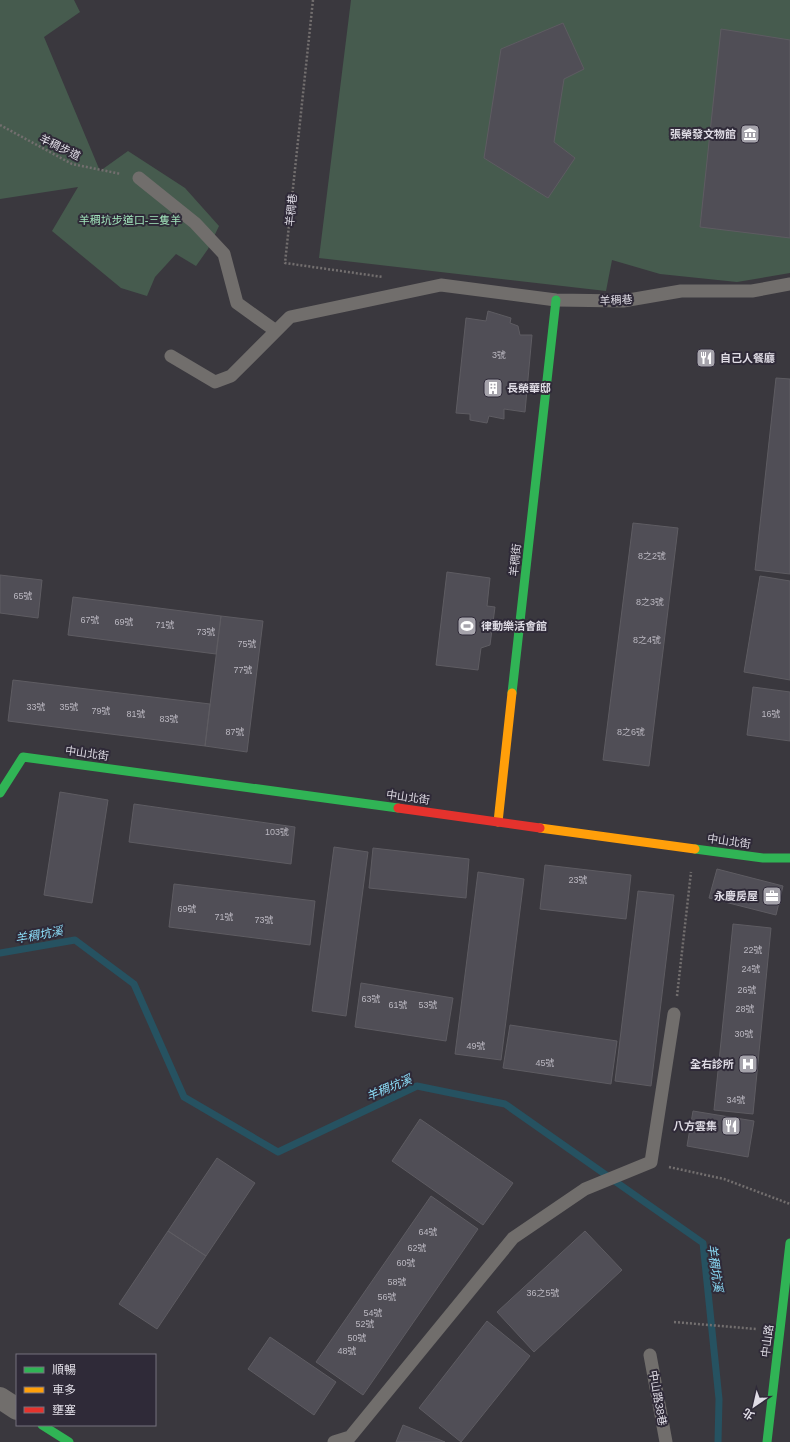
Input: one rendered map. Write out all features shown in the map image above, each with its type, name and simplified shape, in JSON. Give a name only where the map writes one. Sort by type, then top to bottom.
[{"type":"street","name":"羊稠街","points":[[498,822],[556,300]]},
{"type":"street","name":"中山北街","points":[[0,793],[23,757],[694,849],[763,858],[790,858]]},
{"type":"street","name":"中山路","points":[[768,1442],[790,1243]]},
{"type":"street","points":[[0,1398],[16,1408]]},
{"type":"street","points":[[44,1426],[69,1442]]},
{"type":"lane","points":[[140,178],[195,223],[224,254],[237,303],[276,331]]},
{"type":"lane","name":"羊稠巷","points":[[171,356],[215,382],[231,376],[290,317],[441,285],[556,300],[623,301],[681,291],[752,291],[790,284]]},
{"type":"lane","points":[[334,1442],[350,1437],[513,1238],[585,1189],[651,1162],[674,1014]]},
{"type":"lane","name":"中山路38巷","points":[[650,1354],[666,1442]]},
{"type":"path","name":"羊稠巷","points":[[313,0],[285,263],[387,277]]},
{"type":"path","name":"羊稠步道","points":[[0,125],[72,164],[140,178]]},
{"type":"path","points":[[674,1014],[694,849]]},
{"type":"path","points":[[651,1162],[724,1179],[790,1204]]},
{"type":"path","points":[[674,1322],[741,1328]]},
{"type":"green space","name":"羊稠坑步道口-三隻羊","points":[[0,0],[74,0],[80,12],[44,37],[100,171],[128,151],[185,188],[219,226],[208,249],[196,266],[176,254],[155,277],[147,296],[121,288],[52,231],[78,187],[0,199]]},
{"type":"green space","name":"張榮發文物館","points":[[351,0],[790,0],[790,273],[737,282],[660,274],[612,260],[606,291],[319,258]]},
{"type":"building","points":[[563,23],[584,69],[564,79],[554,142],[575,158],[548,198],[484,158],[501,49]]},
{"type":"building","name":"張榮發文物館","points":[[721,29],[790,40],[790,238],[700,227]]},
{"type":"building","name":"長榮華邸","points":[[488,311],[511,318],[510,323],[518,326],[520,335],[532,335],[525,412],[504,409],[504,419],[489,416],[487,423],[470,420],[470,414],[456,413],[466,318],[486,321]]},
{"type":"building","points":[[776,378],[790,379],[790,574],[755,570]]},
{"type":"building","points":[[633,523],[678,528],[649,766],[603,760]]},
{"type":"building","name":"律動樂活會館","points":[[447,572],[490,578],[487,606],[495,607],[490,645],[481,648],[478,670],[436,665]]},
{"type":"building","points":[[0,575],[42,580],[38,618],[0,613]]},
{"type":"building","points":[[760,576],[790,581],[790,680],[744,672]]},
{"type":"building","points":[[73,597],[221,616],[216,654],[68,635]]},
{"type":"building","points":[[221,616],[263,621],[247,752],[205,746]]},
{"type":"building","points":[[13,680],[210,704],[205,746],[8,721]]},
{"type":"building","points":[[753,687],[790,692],[790,741],[747,735]]},
{"type":"building","points":[[60,792],[108,800],[92,903],[44,895]]},
{"type":"building","points":[[134,804],[295,827],[291,864],[129,842]]},
{"type":"building","points":[[334,847],[368,852],[346,1016],[312,1011]]},
{"type":"building","points":[[373,848],[469,859],[466,898],[369,888]]},
{"type":"building","points":[[545,865],[631,875],[626,919],[540,909]]},
{"type":"building","points":[[717,869],[783,886],[776,915],[709,898]]},
{"type":"building","points":[[478,872],[524,879],[501,1060],[455,1054]]},
{"type":"building","points":[[174,884],[315,901],[310,945],[169,927]]},
{"type":"building","points":[[638,891],[674,895],[651,1086],[615,1081]]},
{"type":"building","points":[[733,924],[771,928],[753,1114],[714,1110]]},
{"type":"building","points":[[361,983],[453,998],[446,1041],[355,1027]]},
{"type":"building","points":[[510,1025],[617,1041],[611,1084],[503,1068]]},
{"type":"building","points":[[693,1111],[754,1121],[748,1157],[687,1146]]},
{"type":"building","points":[[420,1119],[513,1183],[483,1225],[392,1161]]},
{"type":"building","points":[[217,1158],[255,1183],[206,1256],[168,1231]]},
{"type":"building","points":[[431,1196],[478,1229],[363,1395],[316,1362]]},
{"type":"building","points":[[168,1231],[206,1256],[157,1329],[119,1304]]},
{"type":"building","points":[[585,1231],[622,1270],[534,1352],[497,1312]]},
{"type":"building","points":[[487,1321],[530,1356],[461,1442],[419,1408]]},
{"type":"building","points":[[270,1337],[336,1382],[314,1415],[248,1369]]},
{"type":"building","points":[[403,1425],[445,1442],[396,1442]]},
{"type":"waterway","name":"羊稠坑溪","points":[[0,953],[75,940],[134,984],[184,1097],[278,1152],[417,1086],[505,1104],[703,1243],[719,1399],[718,1442]]},
{"type":"traffic: fast","points":[[512,693],[556,300]]},
{"type":"traffic: fast","points":[[0,793],[23,757],[398,808]]},
{"type":"traffic: fast","points":[[695,849],[763,858],[790,858]]},
{"type":"traffic: fast","points":[[767,1442],[790,1243]]},
{"type":"traffic: fast","points":[[44,1426],[69,1442]]},
{"type":"traffic: slow","points":[[498,822],[512,693]]},
{"type":"traffic: slow","points":[[540,828],[695,849]]},
{"type":"traffic: jam","points":[[398,808],[540,828]]},
{"type":"place","name":"張榮發文物館","points":[[750,134]]},
{"type":"place","name":"自己人餐廳","points":[[706,358]]},
{"type":"place","name":"長榮華邸","points":[[493,388]]},
{"type":"place","name":"律動樂活會館","points":[[467,626]]},
{"type":"place","name":"永慶房屋","points":[[772,896]]},
{"type":"place","name":"全右診所","points":[[748,1064]]},
{"type":"place","name":"八方雲集","points":[[731,1126]]}]
